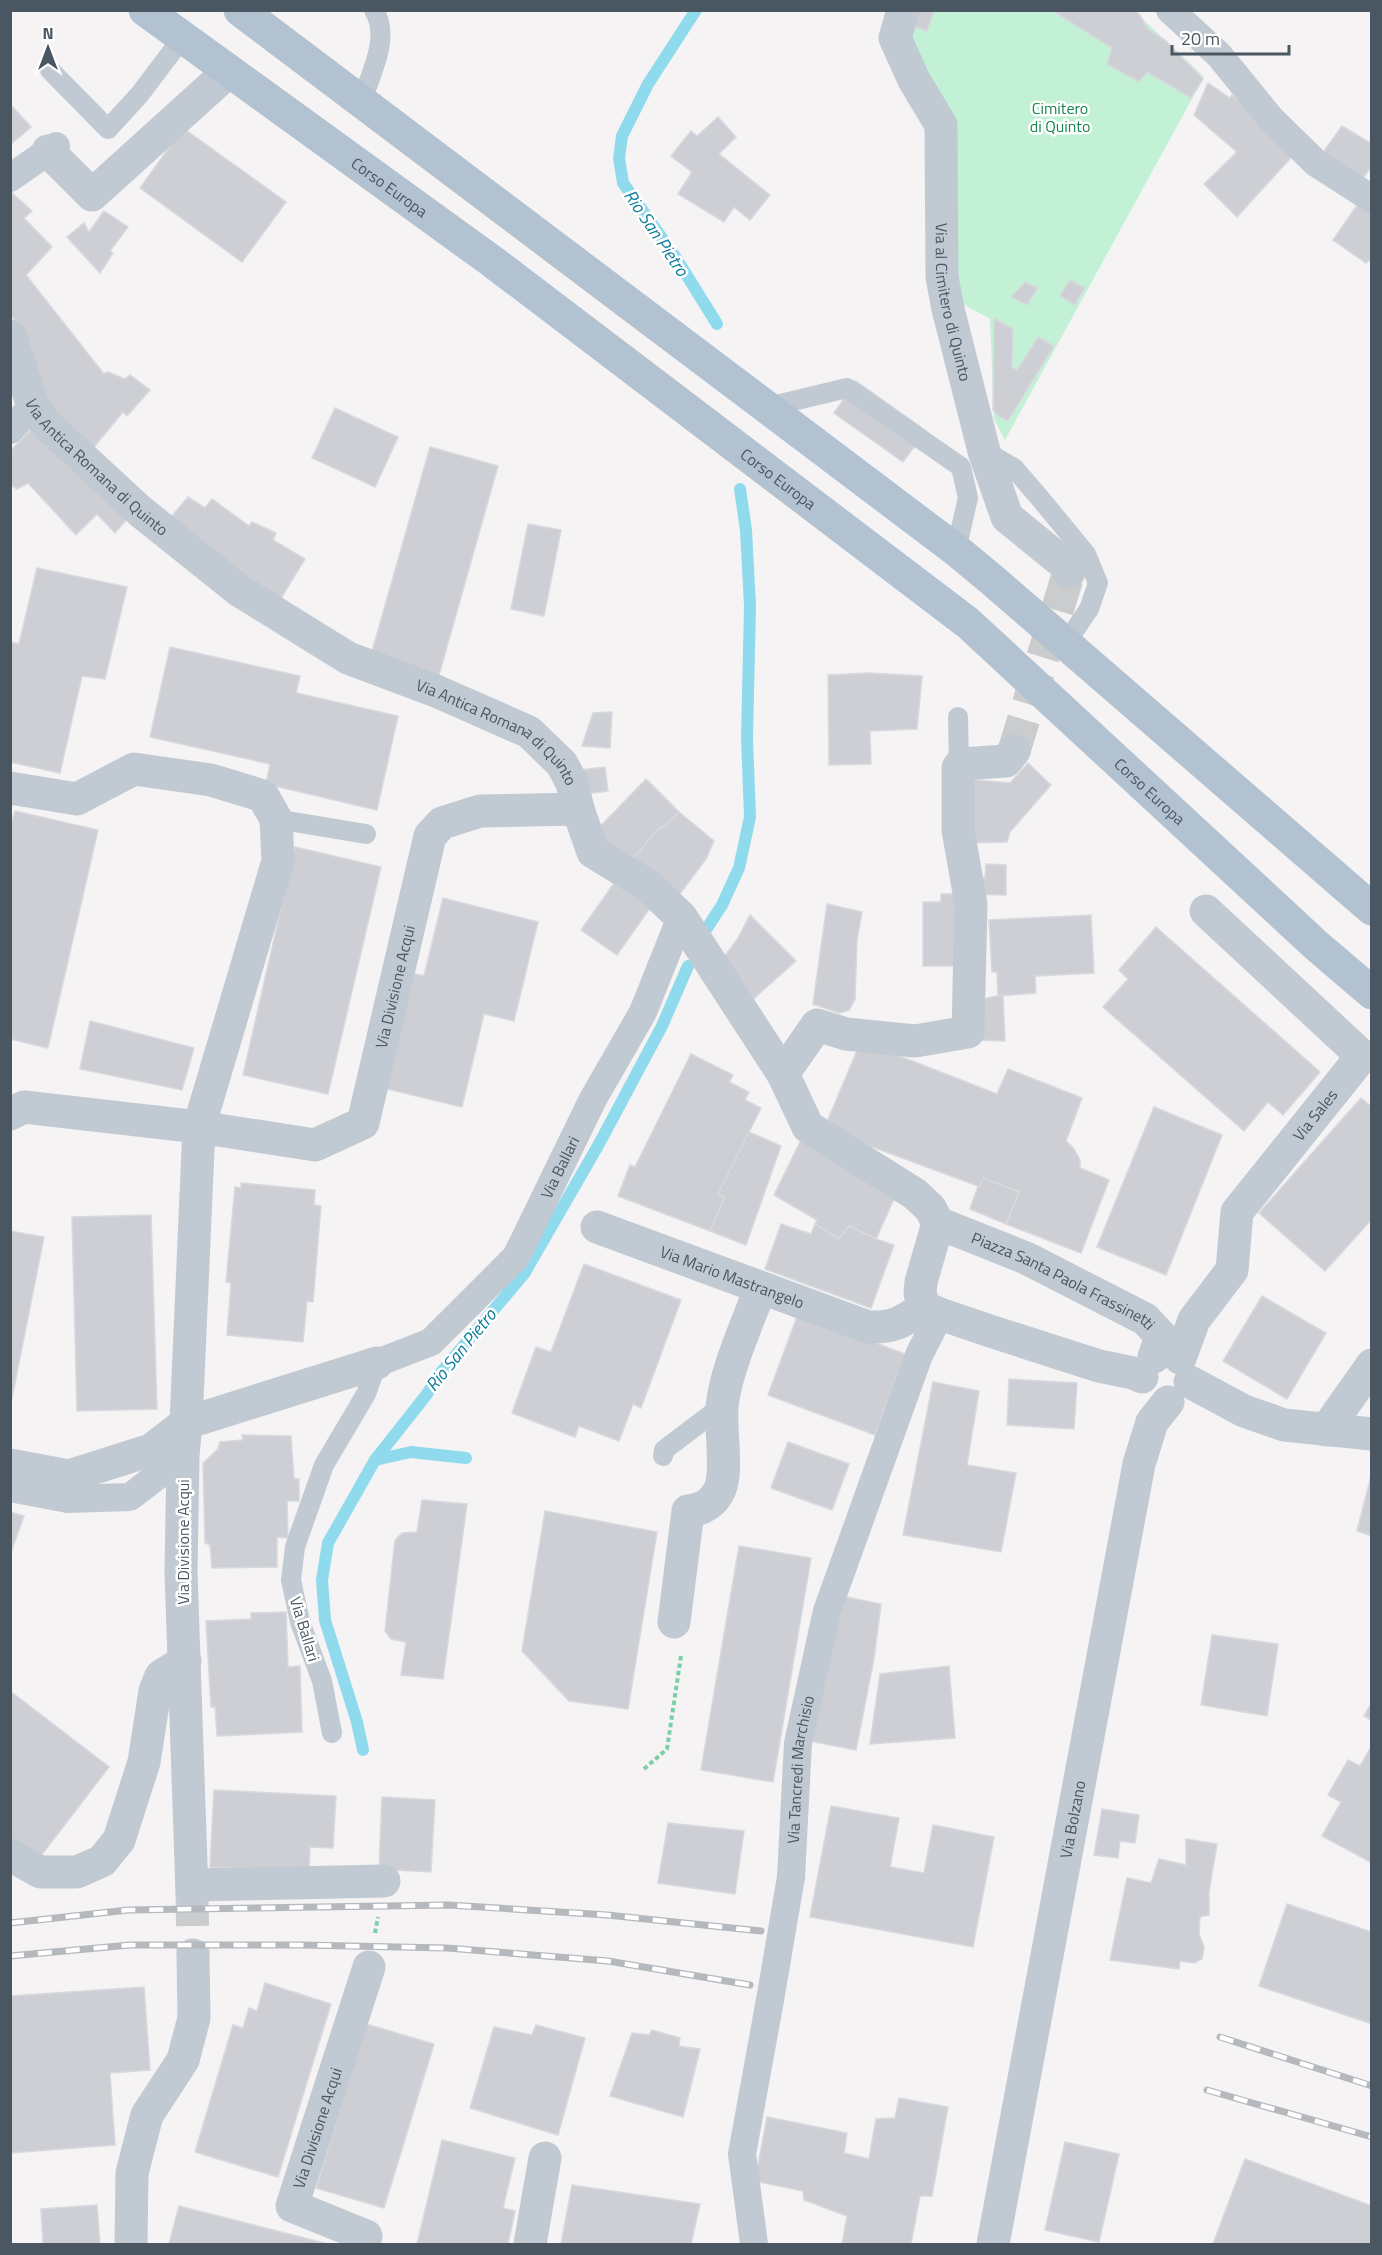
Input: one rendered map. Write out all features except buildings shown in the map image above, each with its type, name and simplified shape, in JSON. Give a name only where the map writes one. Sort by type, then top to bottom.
[{"type":"main road","name":"Corso Europa","points":[[145,10],[502,269],[968,623],[1317,946],[1371,993]]},
{"type":"main road","points":[[240,10],[956,550],[1371,909]]},
{"type":"street","name":"Via al Cimitero di Quinto","points":[[903,10],[895,38],[914,80],[941,125],[942,277],[984,451],[1007,517],[1067,566],[1069,572]]},
{"type":"street","points":[[1170,10],[1219,55],[1271,119],[1316,163],[1371,198]]},
{"type":"street","points":[[10,178],[52,148],[92,195],[229,71]]},
{"type":"street","name":"Via Antica Romana di Quinto","points":[[10,336],[33,406],[47,425],[140,511],[240,591],[348,658],[436,691],[529,732],[562,764],[572,783],[578,809],[593,852],[647,885],[681,917],[783,1074],[808,1127],[915,1194],[930,1208],[938,1223]]},
{"type":"street","points":[[10,430],[33,406]]},
{"type":"street","points":[[783,1074],[816,1025],[846,1034],[915,1041],[968,1032],[970,904],[958,830],[959,766],[967,762],[1006,761],[1014,751]]},
{"type":"street","points":[[10,788],[77,799],[134,769],[211,780],[262,796],[276,819]]},
{"type":"street","name":"Via Divisione Acqui","points":[[10,1114],[24,1107],[199,1127],[315,1145],[363,1123],[430,836],[442,823],[480,811],[578,809]]},
{"type":"street","name":"Via Divisione Acqui","points":[[276,819],[278,861],[199,1127],[183,1456],[181,1572],[192,1889],[384,1881]]},
{"type":"street","name":"Via Sales","points":[[1167,1375],[1194,1320],[1232,1270],[1237,1212],[1362,1056],[1206,911]]},
{"type":"street","name":"Via Ballari","points":[[186,1423],[377,1363],[431,1342],[516,1257],[593,1099],[644,1012],[681,917]]},
{"type":"street","points":[[938,1223],[920,1293],[932,1311],[1099,1366],[1133,1373],[1167,1375],[1244,1411],[1284,1425],[1371,1434]]},
{"type":"street","name":"Piazza Santa Paola Frassinetti","points":[[938,1223],[1026,1258],[1144,1319],[1161,1336],[1167,1375]]},
{"type":"street","name":"Via Mario Mastrangelo","points":[[597,1227],[868,1327],[886,1328],[932,1311]]},
{"type":"street","points":[[674,1618],[687,1511],[705,1507],[720,1488],[723,1461],[722,1406],[726,1384],[760,1288]]},
{"type":"street","name":"Via Tancredi Marchisio","points":[[754,2244],[742,2154],[791,1877],[798,1743],[827,1611],[919,1354],[932,1311]]},
{"type":"street","points":[[1326,1430],[1371,1365]]},
{"type":"street","name":"Via Bolzano","points":[[993,2244],[1139,1464],[1167,1375]]},
{"type":"street","points":[[10,1465],[69,1476],[151,1450],[186,1423]]},
{"type":"street","points":[[10,1488],[68,1499],[130,1497],[183,1456]]},
{"type":"street","points":[[10,1855],[40,1872],[77,1872],[102,1860],[119,1840],[144,1761],[155,1691],[161,1676],[184,1661]]},
{"type":"street","points":[[131,2244],[132,2173],[147,2115],[183,2060],[194,2018],[193,1955]]},
{"type":"street","name":"Via Divisione Acqui","points":[[364,2244],[366,2236],[292,2206],[369,1967]]},
{"type":"street","points":[[530,2244],[545,2158]]},
{"type":"lane","points":[[361,102],[382,40],[378,16],[374,10]]},
{"type":"lane","points":[[50,70],[108,129],[140,94],[183,37]]},
{"type":"lane","points":[[768,407],[847,388],[961,467],[968,498],[956,550]]},
{"type":"lane","points":[[984,451],[1014,468],[1086,554],[1098,583],[1089,609],[1066,644]]},
{"type":"lane","points":[[958,717],[959,766]]},
{"type":"lane","points":[[276,819],[366,834]]},
{"type":"lane","name":"Via Ballari","points":[[332,1733],[322,1681],[300,1622],[291,1580],[294,1547],[324,1465],[366,1394],[377,1363]]},
{"type":"lane","points":[[663,1456],[664,1450],[722,1406]]},
{"type":"path","points":[[644,1769],[667,1749],[685,1633],[683,1624],[674,1618]]},
{"type":"green space","name":"Cimitero di Quinto","points":[[919,11],[1134,11],[1204,77],[1005,440],[994,419],[990,319],[955,300],[911,36]]},
{"type":"waterway","name":"Rio San Pietro","points":[[696,10],[648,84],[622,136],[619,158],[623,183],[676,258],[717,324]]},
{"type":"waterway","points":[[700,939],[722,905],[739,868],[750,817],[747,738],[750,606],[746,530],[740,489]]},
{"type":"waterway","name":"Rio San Pietro","points":[[363,1750],[357,1722],[325,1620],[322,1580],[328,1543],[375,1460],[427,1394],[442,1371],[524,1274],[599,1144],[662,1026],[688,966]]},
{"type":"waterway","points":[[375,1460],[411,1452],[466,1458]]},
{"type":"tunnel","points":[[1014,751],[1069,572]]},
{"type":"tunnel","points":[[192,1893],[193,1955]]},
{"type":"railway","points":[[10,1923],[128,1910],[449,1905],[607,1915],[761,1931]]},
{"type":"railway","points":[[10,1956],[130,1945],[447,1948],[608,1961],[750,1985]]},
{"type":"railway","points":[[1220,2037],[1372,2086]]},
{"type":"railway","points":[[1207,2090],[1372,2137]]}]
